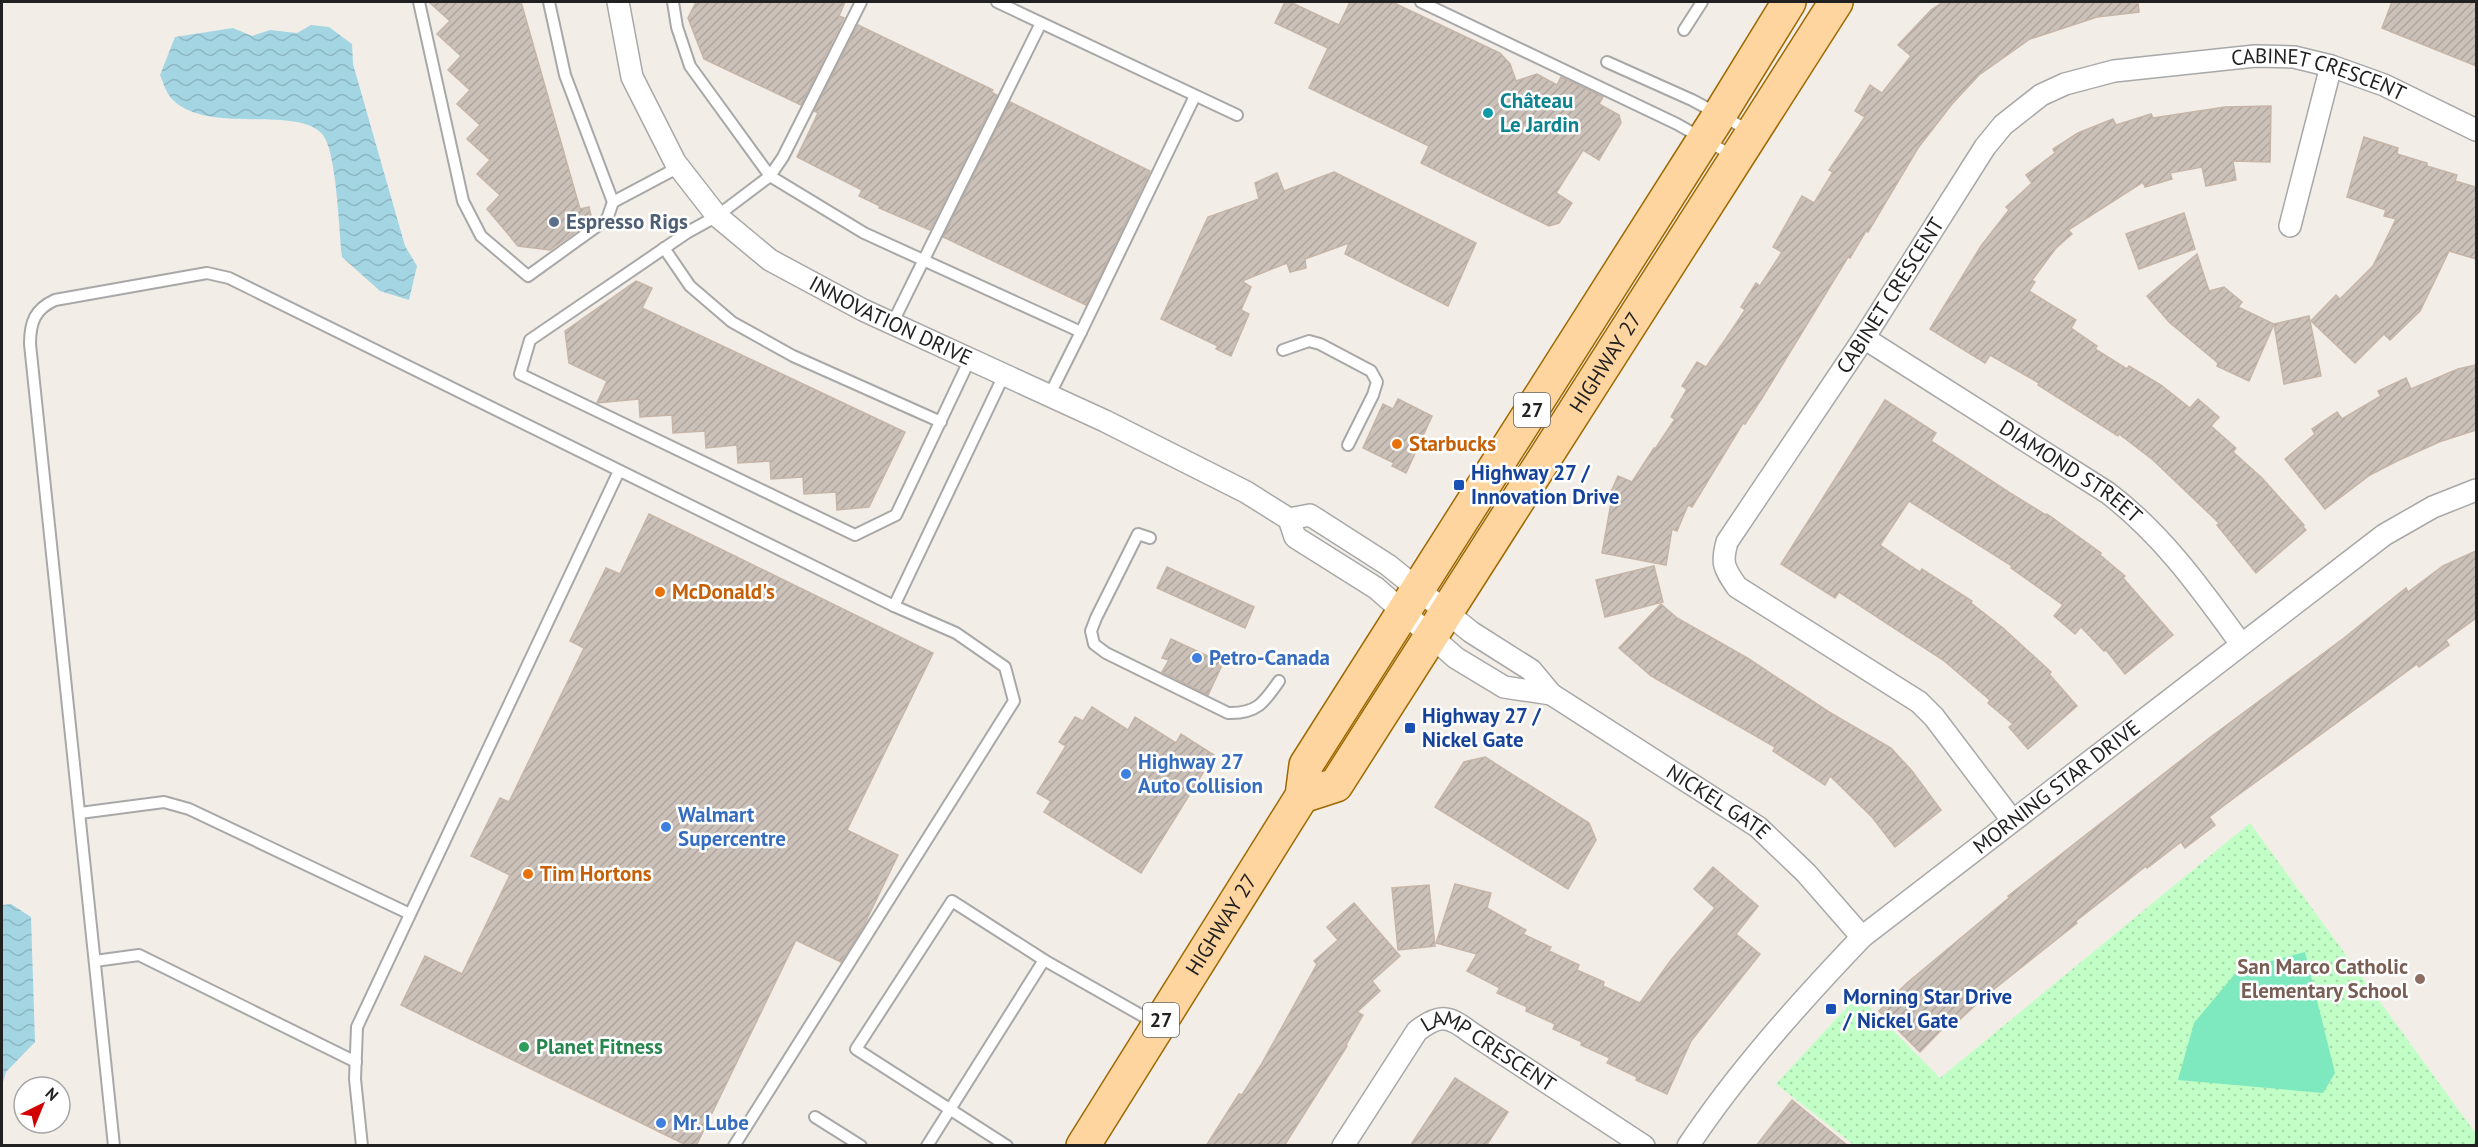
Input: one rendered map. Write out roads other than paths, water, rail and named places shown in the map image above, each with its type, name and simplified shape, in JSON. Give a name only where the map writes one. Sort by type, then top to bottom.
[{"type":"main road","name":"HIGHWAY 27","points":[[1083,1146],[1302,796],[1306,765],[1789,2]]},
{"type":"main road","name":"HIGHWAY 27","points":[[1302,796],[1336,785],[1836,2]]},
{"type":"street","name":"INNOVATION DRIVE","points":[[618,2],[632,76],[679,167],[717,216],[770,260],[892,324],[1105,422],[1246,492],[1289,519],[1310,515],[1388,565],[1411,600],[1439,624]]},
{"type":"street","name":"CABINET CRESCENT","points":[[2012,820],[1934,717],[1919,702],[1737,587],[1725,570],[1722,558],[1727,542],[1864,338],[1985,147],[2003,124],[2042,95],[2089,76],[2137,68],[2255,56],[2294,57],[2331,66],[2385,85],[2476,130]]},
{"type":"street","points":[[2290,226],[2331,66]]},
{"type":"street","name":"DIAMOND STREET","points":[[1864,338],[2133,512],[2157,535],[2192,577],[2241,644]]},
{"type":"street","name":"MORNING STAR DRIVE","points":[[1688,1146],[1736,1080],[1834,966],[1862,937],[2384,536],[2433,507],[2476,490]]},
{"type":"street","name":"NICKEL GATE","points":[[1411,600],[1439,624],[1456,658],[1504,687],[1551,694]]},
{"type":"street","name":"NICKEL GATE","points":[[1439,624],[1472,632],[1531,670],[1551,694],[1758,827],[1806,873],[1862,937]]},
{"type":"street","name":"LAMP CRESCENT","points":[[1343,1146],[1417,1031],[1430,1022],[1442,1018],[1455,1020],[1644,1146]]},
{"type":"lane","points":[[419,2],[463,201],[481,236],[528,276],[607,219],[613,202],[565,75],[549,2]]},
{"type":"lane","points":[[673,2],[677,27],[690,66],[770,176],[864,233],[1081,332]]},
{"type":"lane","points":[[861,2],[783,157],[770,176],[717,216],[664,248],[530,340],[520,374],[855,535],[896,515],[970,359]]},
{"type":"lane","points":[[997,2],[1237,115]]},
{"type":"lane","points":[[1421,2],[1712,127],[1744,144]]},
{"type":"lane","points":[[1684,30],[1702,2]]},
{"type":"lane","points":[[892,324],[1041,23]]},
{"type":"lane","points":[[1608,62],[1712,127],[1744,144]]},
{"type":"lane","points":[[1049,396],[1195,96]]},
{"type":"lane","points":[[613,202],[679,167]]},
{"type":"lane","points":[[664,248],[690,286],[732,322],[793,356],[941,422]]},
{"type":"lane","points":[[114,1146],[30,344],[32,321],[36,312],[56,300],[196,273],[219,274],[894,606],[956,633],[1005,667],[1014,701],[734,1146]]},
{"type":"lane","points":[[1283,350],[1309,341],[1320,344],[1371,370],[1377,382],[1373,395],[1348,445]]},
{"type":"lane","points":[[894,606],[1004,375]]},
{"type":"lane","points":[[362,1146],[355,1079],[357,1027],[618,471]]},
{"type":"lane","points":[[1150,538],[1138,534],[1096,618],[1091,631],[1094,644],[1106,653],[1228,713],[1245,713],[1264,703],[1279,681]]},
{"type":"lane","points":[[80,813],[164,802],[189,809],[410,914]]},
{"type":"lane","points":[[1007,1146],[856,1049],[952,901],[1044,960],[1158,1025]]},
{"type":"lane","points":[[95,961],[139,955],[356,1062]]},
{"type":"lane","points":[[927,1146],[1044,960]]},
{"type":"lane","points":[[815,1117],[861,1146]]},
{"type":"water","points":[[311,25],[329,27],[352,44],[353,64],[405,246],[417,266],[409,300],[380,291],[342,257],[334,175],[328,145],[323,135],[311,126],[294,122],[207,116],[188,110],[170,97],[160,75],[175,37],[233,28],[252,36],[270,30],[297,33]]},
{"type":"water","points":[[11,904],[31,917],[35,1042],[6,1072],[2,1086],[2,905]]},
{"type":"place","name":"Château Le Jardin","points":[[1488,113]]},
{"type":"place","name":"Espresso Rigs","points":[[554,222]]},
{"type":"place","name":"Starbucks","points":[[1397,444]]},
{"type":"place","name":"Highway 27 / Innovation Drive","points":[[1459,485]]},
{"type":"place","name":"McDonald's","points":[[660,592]]},
{"type":"place","name":"Petro-Canada","points":[[1197,658]]},
{"type":"place","name":"Highway 27 / Nickel Gate","points":[[1410,728]]},
{"type":"place","name":"Highway 27 Auto Collision","points":[[1126,774]]},
{"type":"place","name":"Walmart Supercentre","points":[[666,827]]},
{"type":"place","name":"Tim Hortons","points":[[528,874]]},
{"type":"place","name":"San Marco Catholic Elementary School","points":[[2420,979]]},
{"type":"place","name":"Morning Star Drive / Nickel Gate","points":[[1831,1009]]},
{"type":"place","name":"Planet Fitness","points":[[524,1047]]},
{"type":"place","name":"Mr. Lube","points":[[661,1123]]}]
